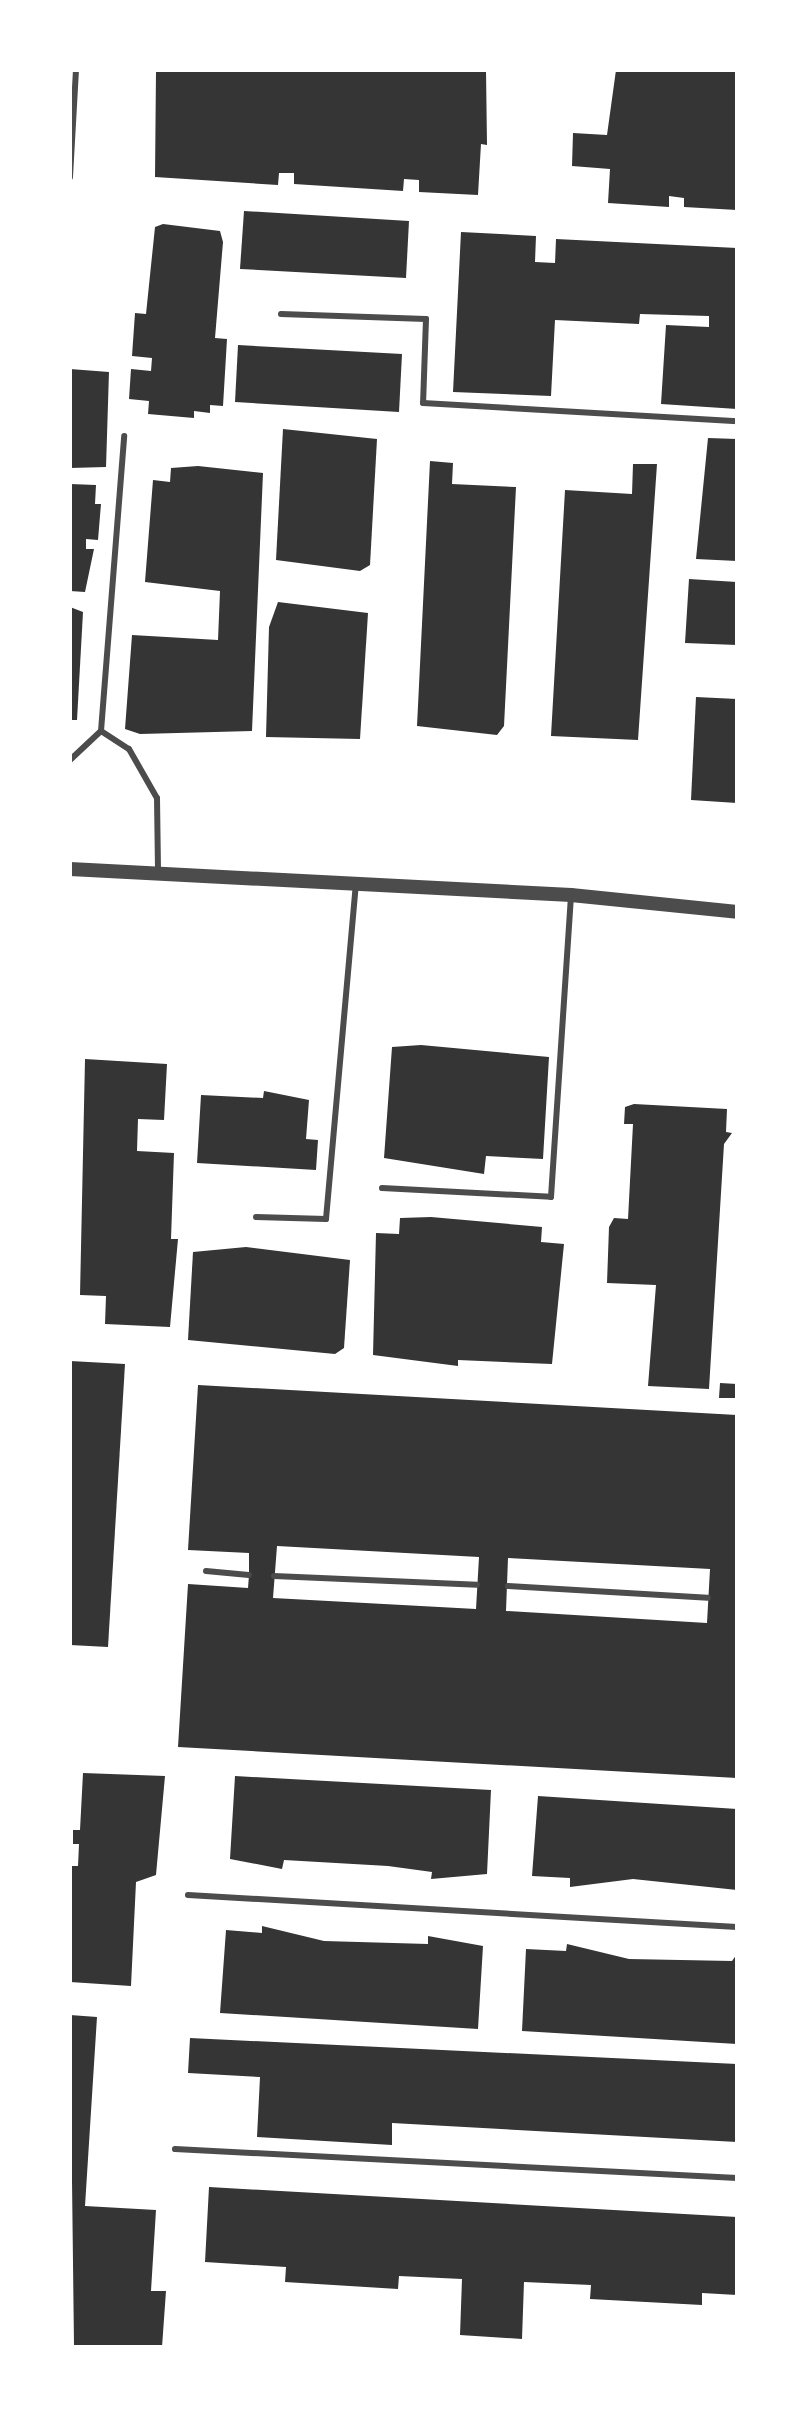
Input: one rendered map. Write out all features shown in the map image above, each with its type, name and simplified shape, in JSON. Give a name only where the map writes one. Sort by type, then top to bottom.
[{"type":"street","points":[[70,869],[571,895],[737,912]]},
{"type":"lane","points":[[70,177],[76,70]]},
{"type":"lane","points":[[281,314],[426,319],[423,403],[737,421]]},
{"type":"lane","points":[[70,760],[101,731],[124,436]]},
{"type":"lane","points":[[101,731],[129,749],[157,798],[158,874]]},
{"type":"lane","points":[[256,1217],[326,1219],[356,884]]},
{"type":"lane","points":[[382,1188],[551,1197],[571,895]]},
{"type":"lane","points":[[206,1571],[249,1575]]},
{"type":"lane","points":[[274,1576],[477,1585]]},
{"type":"lane","points":[[508,1586],[708,1598]]},
{"type":"lane","points":[[188,1895],[737,1927]]},
{"type":"lane","points":[[175,2149],[737,2178]]},
{"type":"building","points":[[156,70],[486,70],[487,145],[481,144],[478,195],[419,192],[419,180],[404,179],[403,191],[294,184],[294,173],[279,173],[278,185],[155,177]]},
{"type":"building","points":[[616,70],[737,70],[737,210],[684,207],[684,198],[669,196],[669,207],[608,203],[610,169],[572,166],[573,133],[607,135]]},
{"type":"building","points":[[244,211],[409,221],[406,278],[240,269]]},
{"type":"building","points":[[163,224],[220,231],[223,242],[215,338],[227,339],[223,406],[210,405],[210,413],[194,411],[194,418],[148,414],[149,401],[129,399],[131,369],[151,371],[152,358],[132,356],[135,313],[146,314],[155,227]]},
{"type":"building","points":[[461,232],[536,236],[535,262],[555,263],[556,239],[737,248],[737,409],[661,404],[666,325],[709,327],[709,316],[640,314],[639,324],[555,320],[551,396],[453,392]]},
{"type":"building","points":[[238,345],[402,354],[399,412],[235,402]]},
{"type":"building","points":[[70,369],[109,372],[106,467],[70,468]]},
{"type":"building","points":[[283,429],[377,439],[370,565],[360,571],[276,560]]},
{"type":"building","points":[[708,438],[737,439],[737,561],[696,559]]},
{"type":"building","points":[[430,461],[453,463],[452,484],[516,487],[504,726],[497,735],[417,726]]},
{"type":"building","points":[[633,464],[657,464],[638,740],[551,736],[565,490],[632,494]]},
{"type":"building","points":[[198,466],[263,473],[252,731],[140,734],[125,729],[132,635],[218,640],[220,591],[145,582],[153,480],[170,482],[171,468]]},
{"type":"building","points":[[70,484],[96,485],[95,504],[101,504],[98,540],[86,539],[86,549],[94,549],[85,592],[70,591]]},
{"type":"building","points":[[689,579],[737,582],[737,645],[685,643]]},
{"type":"building","points":[[278,602],[368,613],[360,739],[266,737],[269,627]]},
{"type":"building","points":[[70,607],[83,612],[77,720],[70,720]]},
{"type":"building","points":[[696,697],[737,699],[737,803],[691,800]]},
{"type":"building","points":[[421,1045],[549,1057],[543,1159],[486,1156],[484,1174],[384,1158],[392,1047]]},
{"type":"building","points":[[85,1059],[167,1064],[164,1120],[138,1119],[137,1151],[174,1153],[171,1239],[178,1239],[170,1327],[105,1324],[106,1296],[80,1295]]},
{"type":"building","points":[[264,1091],[309,1100],[306,1139],[318,1140],[316,1170],[197,1163],[201,1095],[263,1098]]},
{"type":"building","points":[[634,1104],[727,1109],[726,1132],[732,1133],[724,1144],[709,1389],[648,1386],[656,1285],[607,1283],[609,1227],[614,1218],[628,1219],[633,1124],[624,1124],[625,1107]]},
{"type":"building","points":[[431,1217],[542,1227],[541,1242],[564,1244],[552,1364],[458,1360],[458,1366],[373,1355],[376,1233],[399,1234],[400,1218]]},
{"type":"building","points":[[246,1247],[350,1260],[344,1348],[335,1354],[188,1340],[193,1252]]},
{"type":"building","points":[[70,1361],[125,1364],[108,1647],[70,1645]]},
{"type":"building","points":[[720,1383],[737,1384],[737,1398],[719,1398]]},
{"type":"building","points":[[198,1385],[737,1415],[737,1778],[178,1747],[188,1584],[248,1588],[249,1575],[249,1553],[188,1550]],"holes":[[[277,1546],[479,1557],[476,1609],[273,1598]],[[508,1558],[710,1569],[707,1623],[506,1611]]]},
{"type":"building","points":[[83,1773],[165,1776],[156,1875],[136,1882],[131,1986],[70,1982],[71,1866],[78,1866],[79,1844],[73,1844],[73,1830],[80,1830]]},
{"type":"building","points":[[235,1776],[491,1790],[487,1874],[431,1879],[432,1872],[388,1866],[284,1860],[282,1869],[230,1859]]},
{"type":"building","points":[[538,1796],[737,1809],[737,1890],[633,1879],[570,1887],[570,1878],[532,1876]]},
{"type":"building","points":[[262,1926],[324,1941],[428,1944],[428,1936],[483,1946],[478,2029],[220,2013],[226,1930],[262,1933]]},
{"type":"building","points":[[567,1944],[629,1959],[732,1961],[737,1954],[737,2044],[522,2031],[526,1949],[566,1951]]},
{"type":"building","points":[[70,2015],[97,2017],[85,2206],[156,2210],[151,2291],[166,2291],[162,2347],[74,2346]]},
{"type":"building","points":[[190,2038],[737,2064],[737,2142],[392,2123],[392,2145],[257,2137],[260,2077],[188,2073]]},
{"type":"building","points":[[209,2187],[737,2217],[737,2295],[702,2293],[702,2305],[590,2299],[591,2285],[524,2282],[522,2339],[460,2335],[462,2279],[399,2276],[398,2289],[285,2282],[286,2267],[205,2262]]}]
